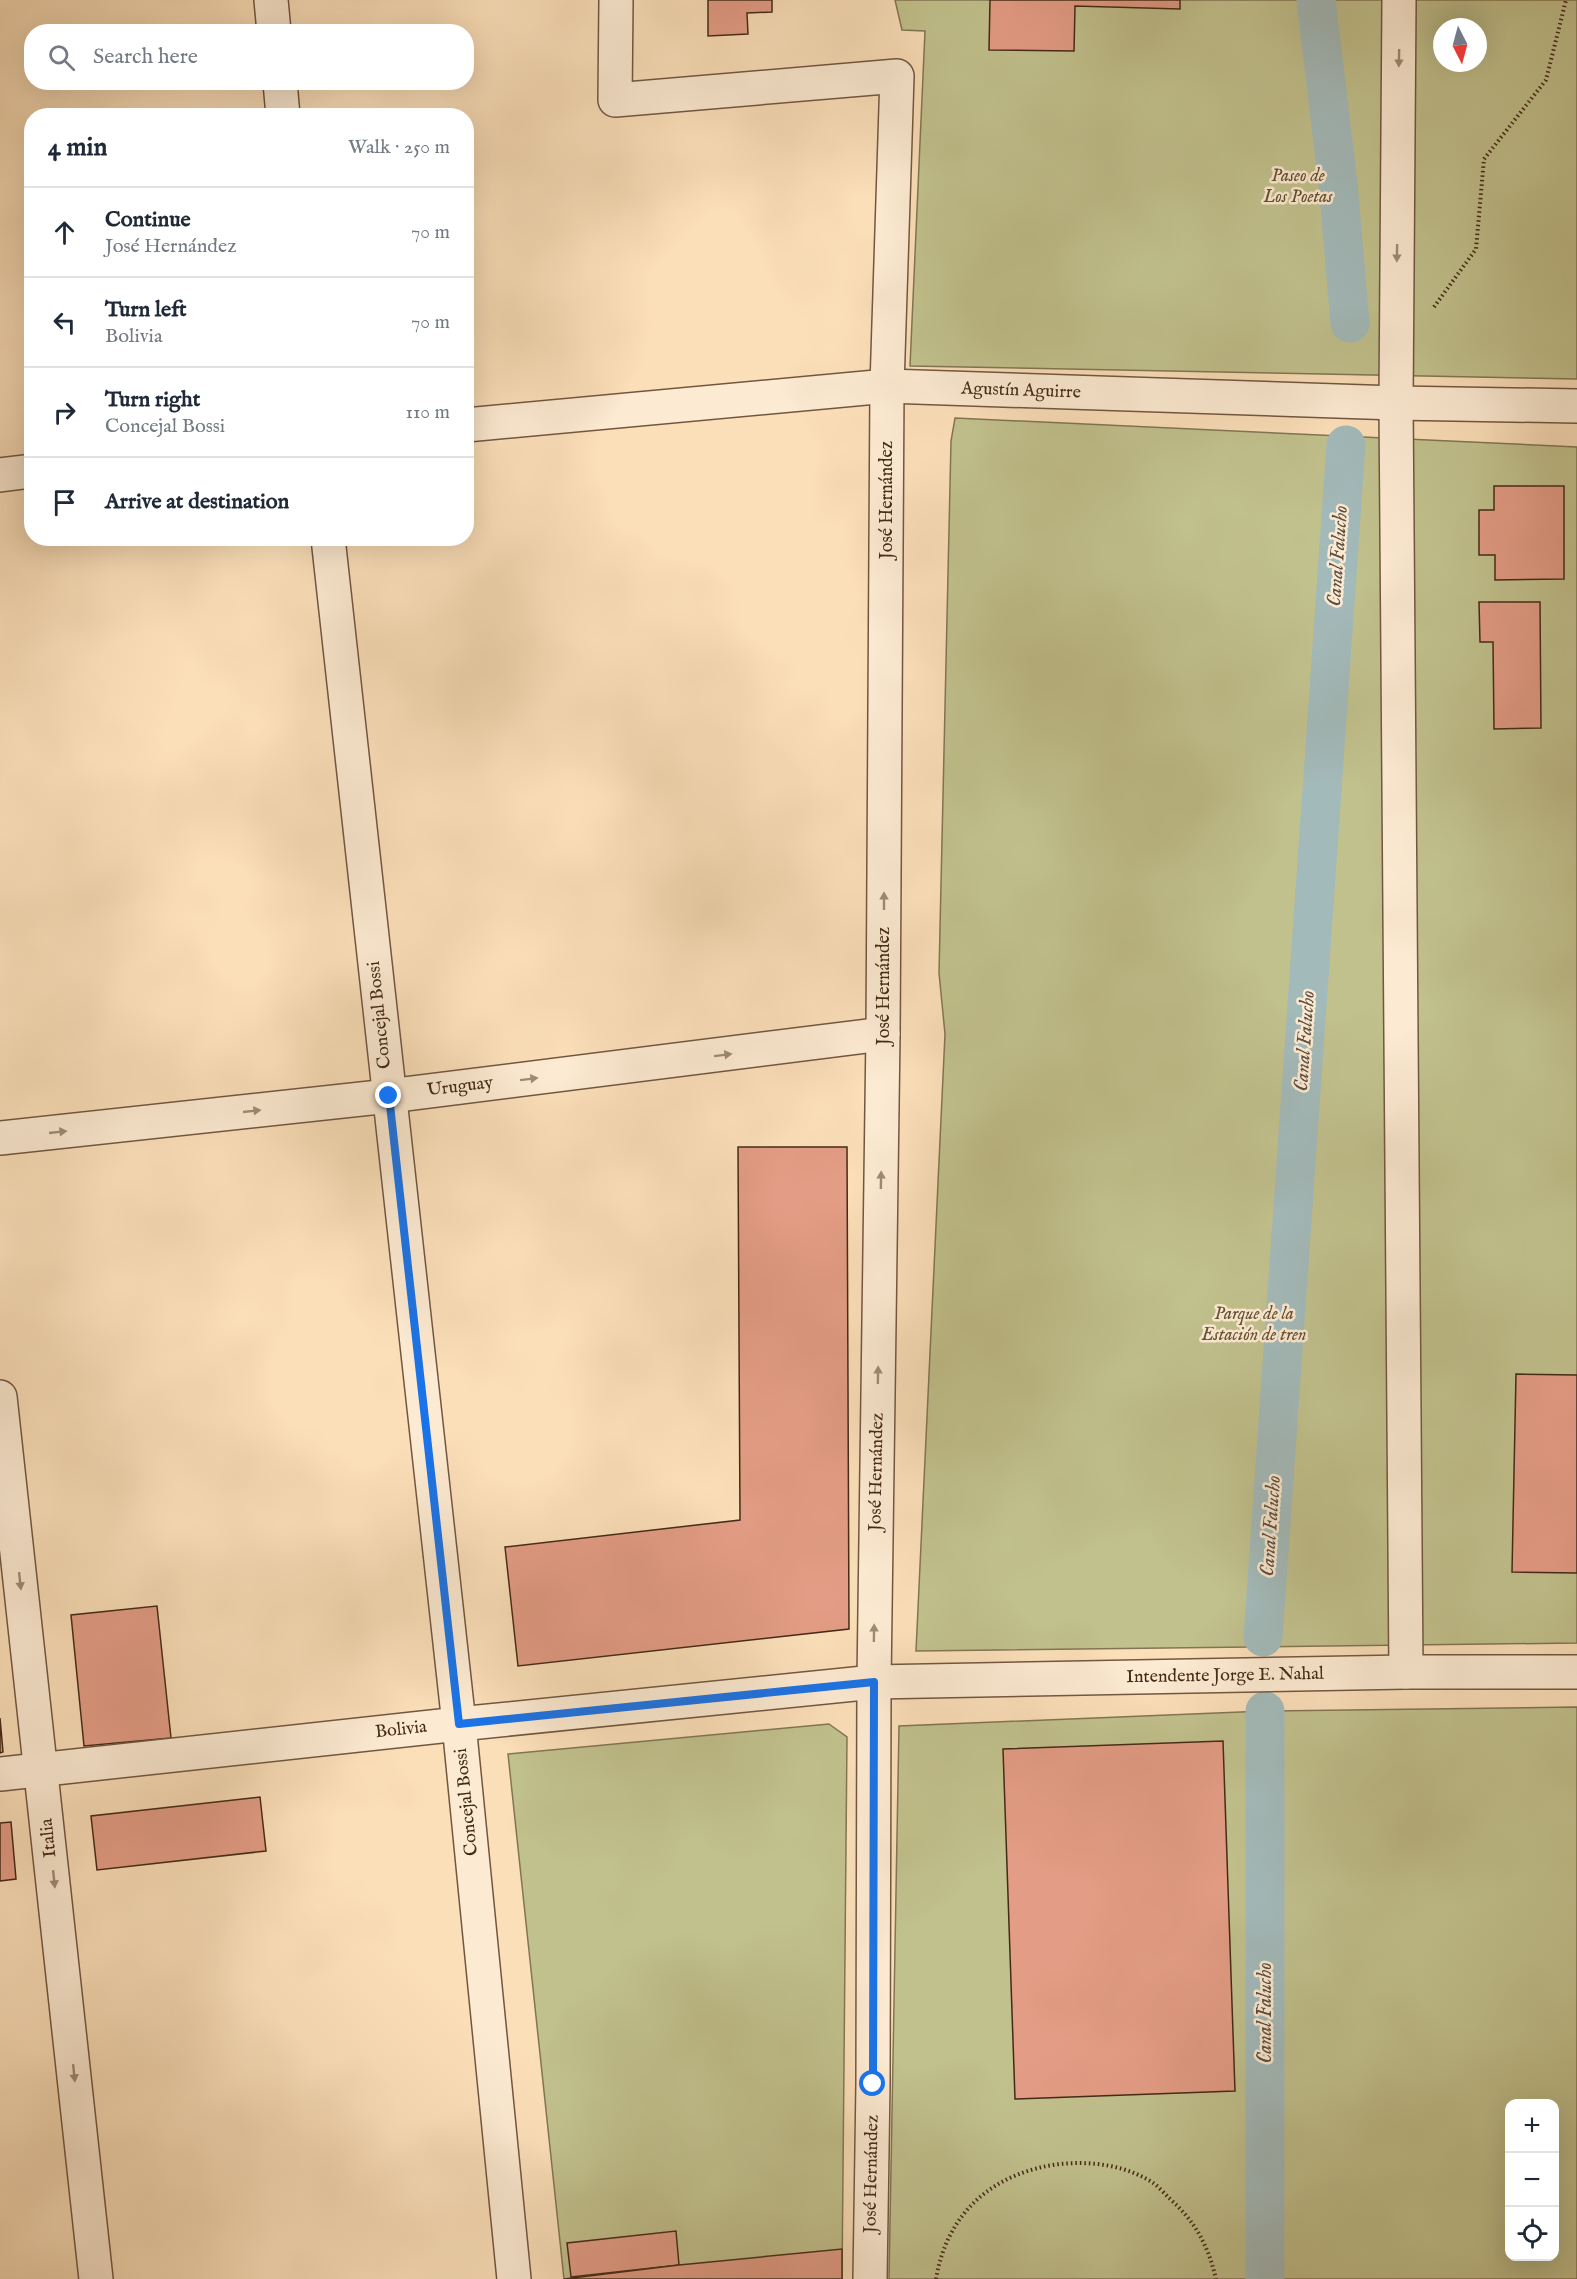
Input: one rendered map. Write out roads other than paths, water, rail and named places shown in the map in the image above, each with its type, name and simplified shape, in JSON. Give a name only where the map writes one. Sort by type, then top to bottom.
[{"type":"street","points":[[271,0],[273,24]]},
{"type":"street","name":"José Hernández","points":[[616,0],[615,100],[897,76],[887,386],[883,1034],[874,1682],[870,2279]]},
{"type":"street","points":[[1400,0],[1396,403],[1406,1672]]},
{"type":"street","points":[[281,90],[282,108]]},
{"type":"street","name":"Agustín Aguirre","points":[[474,424],[887,386],[1396,403],[1577,406]]},
{"type":"street","points":[[0,474],[24,472]]},
{"type":"street","name":"Concejal Bossi","points":[[329,546],[459,1724],[514,2279]]},
{"type":"street","name":"Uruguay","points":[[0,1138],[389,1096],[883,1034]]},
{"type":"street","name":"Italia","points":[[0,1397],[96,2279]]},
{"type":"street","name":"Intendente Jorge E. Nahal","points":[[874,1682],[1406,1672],[1577,1672]]},
{"type":"street","name":"Bolivia","points":[[0,1774],[874,1682]]},
{"type":"waterway","name":"Canal Falucho","points":[[1316,0],[1338,184],[1350,323]]},
{"type":"waterway","name":"Canal Falucho","points":[[1263,1637],[1346,445]]},
{"type":"waterway","name":"Canal Falucho","points":[[1265,1711],[1265,2279]]},
{"type":"park label","name":"Paseo de Los Poetas","points":[[1298,186]]},
{"type":"park label","name":"Parque de la Estación de tren","points":[[1254,1324]]}]
